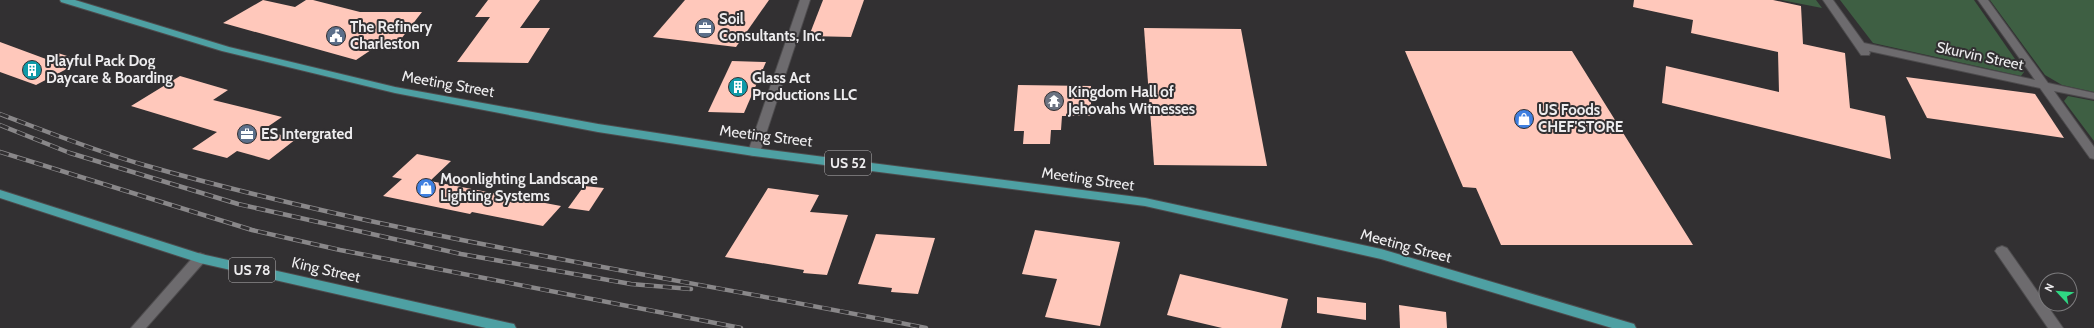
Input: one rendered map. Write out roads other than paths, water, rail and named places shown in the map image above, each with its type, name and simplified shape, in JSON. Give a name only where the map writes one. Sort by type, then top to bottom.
[{"type":"main road","name":"Meeting Street","points":[[65,0],[226,49],[384,88],[598,128],[754,152],[1145,202],[1381,254],[1510,291],[1629,328]]},
{"type":"main road","name":"King Street","points":[[0,194],[200,258],[507,328]]},
{"type":"street","points":[[754,152],[805,0]]},
{"type":"street","name":"Skurvin Street","points":[[1828,0],[1864,51],[2094,96]]},
{"type":"street","points":[[1983,0],[2094,155]]},
{"type":"street","points":[[2002,251],[2056,328]]},
{"type":"street","points":[[138,328],[200,258]]},
{"type":"railway","points":[[0,114],[126,160],[240,191],[337,214],[533,254],[926,328]]},
{"type":"railway","points":[[0,125],[70,153],[238,204],[461,254],[631,284],[691,289]]},
{"type":"railway","points":[[0,152],[252,230],[340,250],[741,328]]},
{"type":"place","name":"Soil Consultants, Inc.","points":[[705,28]]},
{"type":"place","name":"The Refinery Charleston","points":[[336,36]]},
{"type":"place","name":"Playful Pack Dog Daycare & Boarding","points":[[32,70]]},
{"type":"place","name":"Glass Act Productions LLC","points":[[738,87]]},
{"type":"place","name":"Kingdom Hall of Jehovahs Witnesses","points":[[1054,101]]},
{"type":"place","name":"US Foods CHEF'STORE","points":[[1524,119]]},
{"type":"place","name":"ES Intergrated","points":[[247,134]]},
{"type":"place","name":"Moonlighting Landscape Lighting Systems","points":[[426,188]]}]
